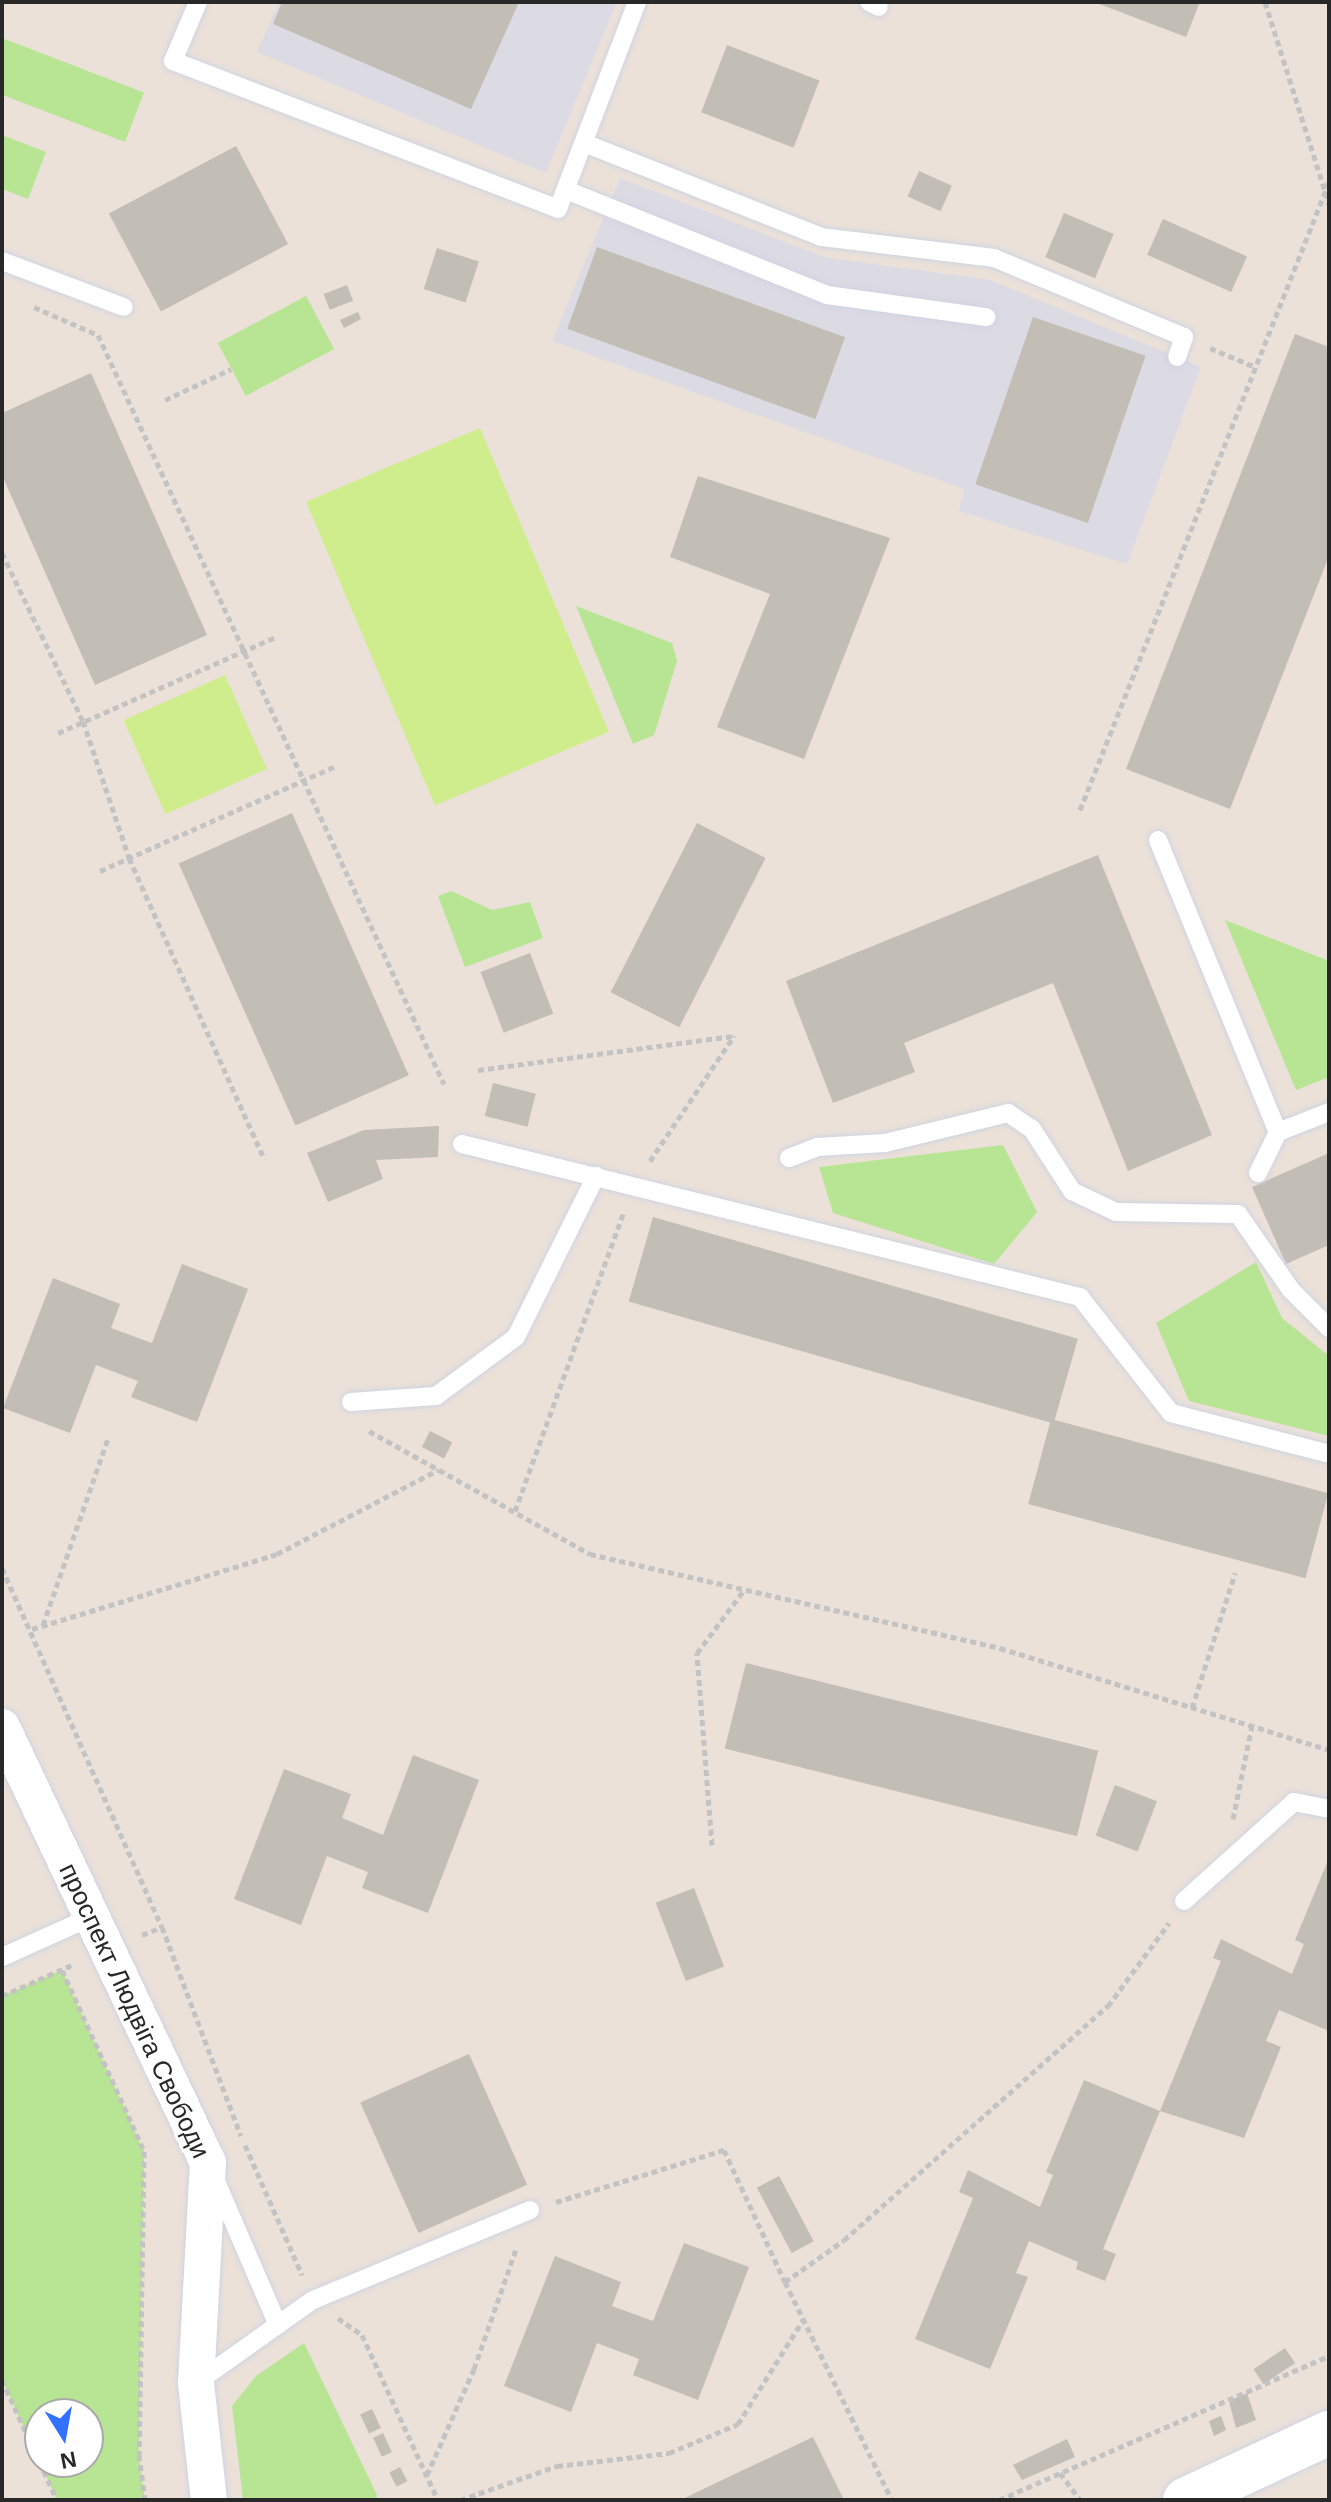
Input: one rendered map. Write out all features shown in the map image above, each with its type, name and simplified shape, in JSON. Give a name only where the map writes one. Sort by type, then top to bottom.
[{"type":"street","name":"проспект Людвіга Свободи","points":[[2,1727],[208,2162],[196,2383],[209,2500]]},
{"type":"street","points":[[1185,2500],[1329,2433]]},
{"type":"lane","points":[[198,2],[173,61],[558,209],[637,2]]},
{"type":"lane","points":[[584,143],[821,237],[994,258],[1184,337],[1177,357]]},
{"type":"lane","points":[[566,190],[827,295],[986,317]]},
{"type":"lane","points":[[2,261],[124,307]]},
{"type":"lane","points":[[1158,840],[1278,1132]]},
{"type":"lane","points":[[1258,1173],[1278,1132],[1329,1112]]},
{"type":"lane","points":[[789,1158],[817,1147],[885,1143],[1008,1113],[1032,1129],[1072,1191],[1116,1212],[1239,1211],[1291,1290],[1329,1328]]},
{"type":"lane","points":[[462,1144],[1080,1297],[1171,1413],[1329,1454]]},
{"type":"lane","points":[[351,1402],[436,1396],[516,1337],[596,1176]]},
{"type":"lane","points":[[1184,1901],[1294,1802],[1329,1809]]},
{"type":"lane","points":[[2,1957],[91,1917]]},
{"type":"lane","points":[[208,2162],[278,2325]]},
{"type":"lane","points":[[196,2383],[313,2300],[530,2210]]},
{"type":"path","points":[[1265,2],[1323,197],[1329,204]]},
{"type":"path","points":[[1080,810],[1253,366],[1329,182]]},
{"type":"path","points":[[29,305],[98,335],[444,1084]]},
{"type":"path","points":[[1184,337],[1253,366]]},
{"type":"path","points":[[165,400],[231,369]]},
{"type":"path","points":[[2,553],[83,721],[129,858],[264,1159]]},
{"type":"path","points":[[58,733],[276,637]]},
{"type":"path","points":[[100,871],[336,766]]},
{"type":"path","points":[[478,1070],[734,1036],[634,1185],[515,1511]]},
{"type":"path","points":[[358,1425],[590,1554],[1000,1648],[1329,1750]]},
{"type":"path","points":[[43,1626],[108,1438]]},
{"type":"path","points":[[32,1630],[277,1554],[439,1469]]},
{"type":"path","points":[[2,1568],[162,1927],[213,2073],[313,2300],[362,2335],[438,2500]]},
{"type":"path","points":[[1192,1708],[1235,1573]]},
{"type":"path","points":[[712,1845],[697,1653],[744,1589]]},
{"type":"path","points":[[1232,1822],[1252,1726]]},
{"type":"path","points":[[785,2282],[844,2240],[1108,2006],[1184,1901]]},
{"type":"path","points":[[2,1996],[62,1970],[144,2151],[139,2455],[145,2500]]},
{"type":"path","points":[[427,2475],[474,2369],[530,2210],[724,2150],[892,2500]]},
{"type":"path","points":[[460,2500],[557,2466],[669,2453],[738,2424],[803,2320]]},
{"type":"path","points":[[999,2500],[1329,2356]]},
{"type":"path","points":[[2,2380],[57,2500]]},
{"type":"path","points":[[1060,2473],[1080,2500]]},
{"type":"shaded area","points":[[279,2],[617,2],[546,173],[257,52]]},
{"type":"shaded area","points":[[620,178],[824,257],[990,280],[1201,367],[1127,564],[959,511],[964,489],[552,341]]},
{"type":"green space","points":[[2,38],[144,92],[125,142],[2,95]]},
{"type":"green space","points":[[2,135],[46,152],[28,199],[2,189]]},
{"type":"green space","points":[[306,296],[334,349],[246,396],[218,343]]},
{"type":"green space","points":[[480,428],[609,732],[435,806],[306,502]]},
{"type":"green space","points":[[576,606],[672,643],[677,661],[654,735],[633,744]]},
{"type":"green space","points":[[225,675],[267,769],[165,814],[124,720]]},
{"type":"green space","points":[[451,891],[492,910],[530,902],[543,938],[465,967],[438,896]]},
{"type":"green space","points":[[1225,920],[1329,961],[1329,1077],[1296,1090]]},
{"type":"green space","points":[[1003,1145],[1037,1212],[994,1264],[833,1213],[819,1167]]},
{"type":"green space","points":[[1256,1262],[1282,1318],[1329,1356],[1329,1436],[1189,1401],[1156,1323]]},
{"type":"green space","points":[[62,1970],[144,2151],[139,2455],[145,2500],[57,2500],[47,2478],[104,2478],[104,2398],[24,2398],[24,2428],[2,2380],[2,1996]]},
{"type":"green space","points":[[304,2343],[377,2495],[376,2500],[243,2500],[232,2406],[256,2376]]},
{"type":"building","points":[[282,2],[519,2],[471,109],[273,24]]},
{"type":"building","points":[[1094,2],[1200,2],[1186,37]]},
{"type":"building","points":[[727,45],[819,80],[794,148],[701,112]]},
{"type":"building","points":[[236,146],[288,244],[161,312],[109,214]]},
{"type":"building","points":[[919,171],[952,186],[940,211],[908,197]]},
{"type":"building","points":[[1064,213],[1114,234],[1095,278],[1045,257]]},
{"type":"building","points":[[1163,219],[1247,256],[1231,292],[1147,255]]},
{"type":"building","points":[[597,247],[845,337],[815,419],[567,329]]},
{"type":"building","points":[[437,248],[479,262],[466,302],[424,289]]},
{"type":"building","points":[[347,285],[353,301],[330,310],[324,294]]},
{"type":"building","points":[[358,312],[361,319],[344,328],[340,320]]},
{"type":"building","points":[[1033,317],[1146,356],[1088,523],[975,484]]},
{"type":"building","points":[[1295,334],[1329,347],[1329,556],[1230,809],[1126,769]]},
{"type":"building","points":[[91,373],[207,635],[95,685],[2,475],[2,413]]},
{"type":"building","points":[[698,476],[890,538],[804,759],[717,727],[770,594],[670,557]]},
{"type":"building","points":[[292,813],[409,1075],[295,1126],[179,863]]},
{"type":"building","points":[[697,823],[766,858],[679,1027],[611,992]]},
{"type":"building","points":[[1098,855],[1212,1135],[1128,1171],[1053,983],[904,1043],[915,1072],[833,1103],[786,981]]},
{"type":"building","points":[[530,953],[553,1014],[504,1033],[481,972]]},
{"type":"building","points":[[493,1083],[536,1094],[527,1127],[485,1116]]},
{"type":"building","points":[[439,1126],[438,1157],[376,1160],[383,1179],[328,1202],[307,1153],[364,1130]]},
{"type":"building","points":[[1329,1153],[1329,1245],[1286,1264],[1252,1187]]},
{"type":"building","points":[[653,1217],[1078,1339],[1054,1423],[629,1302]]},
{"type":"building","points":[[182,1264],[248,1289],[197,1422],[131,1397],[138,1381],[96,1365],[70,1433],[3,1408],[53,1278],[120,1304],[111,1328],[152,1343]]},
{"type":"building","points":[[1051,1419],[1328,1493],[1305,1578],[1028,1504]]},
{"type":"building","points":[[430,1431],[452,1442],[444,1458],[422,1447]]},
{"type":"building","points":[[746,1663],[1098,1751],[1077,1836],[725,1748]]},
{"type":"building","points":[[413,1755],[479,1780],[428,1913],[362,1888],[368,1872],[327,1856],[301,1925],[234,1899],[284,1769],[351,1794],[342,1818],[383,1835]]},
{"type":"building","points":[[1115,1785],[1157,1801],[1138,1852],[1096,1835]]},
{"type":"building","points":[[1329,1858],[1329,2031],[1279,2010],[1266,2041],[1281,2047],[1244,2138],[1160,2111],[1221,1961],[1213,1958],[1221,1939],[1292,1974],[1304,1944],[1295,1940]]},
{"type":"building","points":[[694,1888],[724,1966],[686,1981],[656,1903]]},
{"type":"building","points":[[469,2054],[527,2185],[418,2233],[360,2102]]},
{"type":"building","points":[[1084,2080],[1160,2111],[1103,2249],[1116,2254],[1105,2281],[1076,2269],[1078,2262],[1029,2241],[1016,2273],[1028,2277],[990,2369],[915,2339],[973,2198],[959,2192],[968,2170],[1040,2207],[1053,2175],[1046,2172]]},
{"type":"building","points":[[779,2176],[814,2241],[792,2253],[757,2188]]},
{"type":"building","points":[[684,2243],[749,2267],[698,2400],[633,2375],[639,2359],[597,2343],[571,2412],[504,2386],[555,2256],[621,2282],[612,2306],[653,2321]]},
{"type":"building","points":[[1285,2348],[1295,2363],[1264,2384],[1253,2369]]},
{"type":"building","points":[[1247,2393],[1256,2420],[1236,2428],[1229,2401]]},
{"type":"building","points":[[372,2409],[381,2428],[369,2434],[360,2414]]},
{"type":"building","points":[[1221,2416],[1226,2430],[1214,2436],[1209,2421]]},
{"type":"building","points":[[383,2433],[392,2452],[382,2457],[373,2438]]},
{"type":"building","points":[[813,2437],[844,2500],[681,2500],[699,2491]]},
{"type":"building","points":[[1067,2439],[1075,2457],[1022,2480],[1013,2465]]},
{"type":"building","points":[[400,2467],[407,2481],[397,2487],[389,2472]]}]
